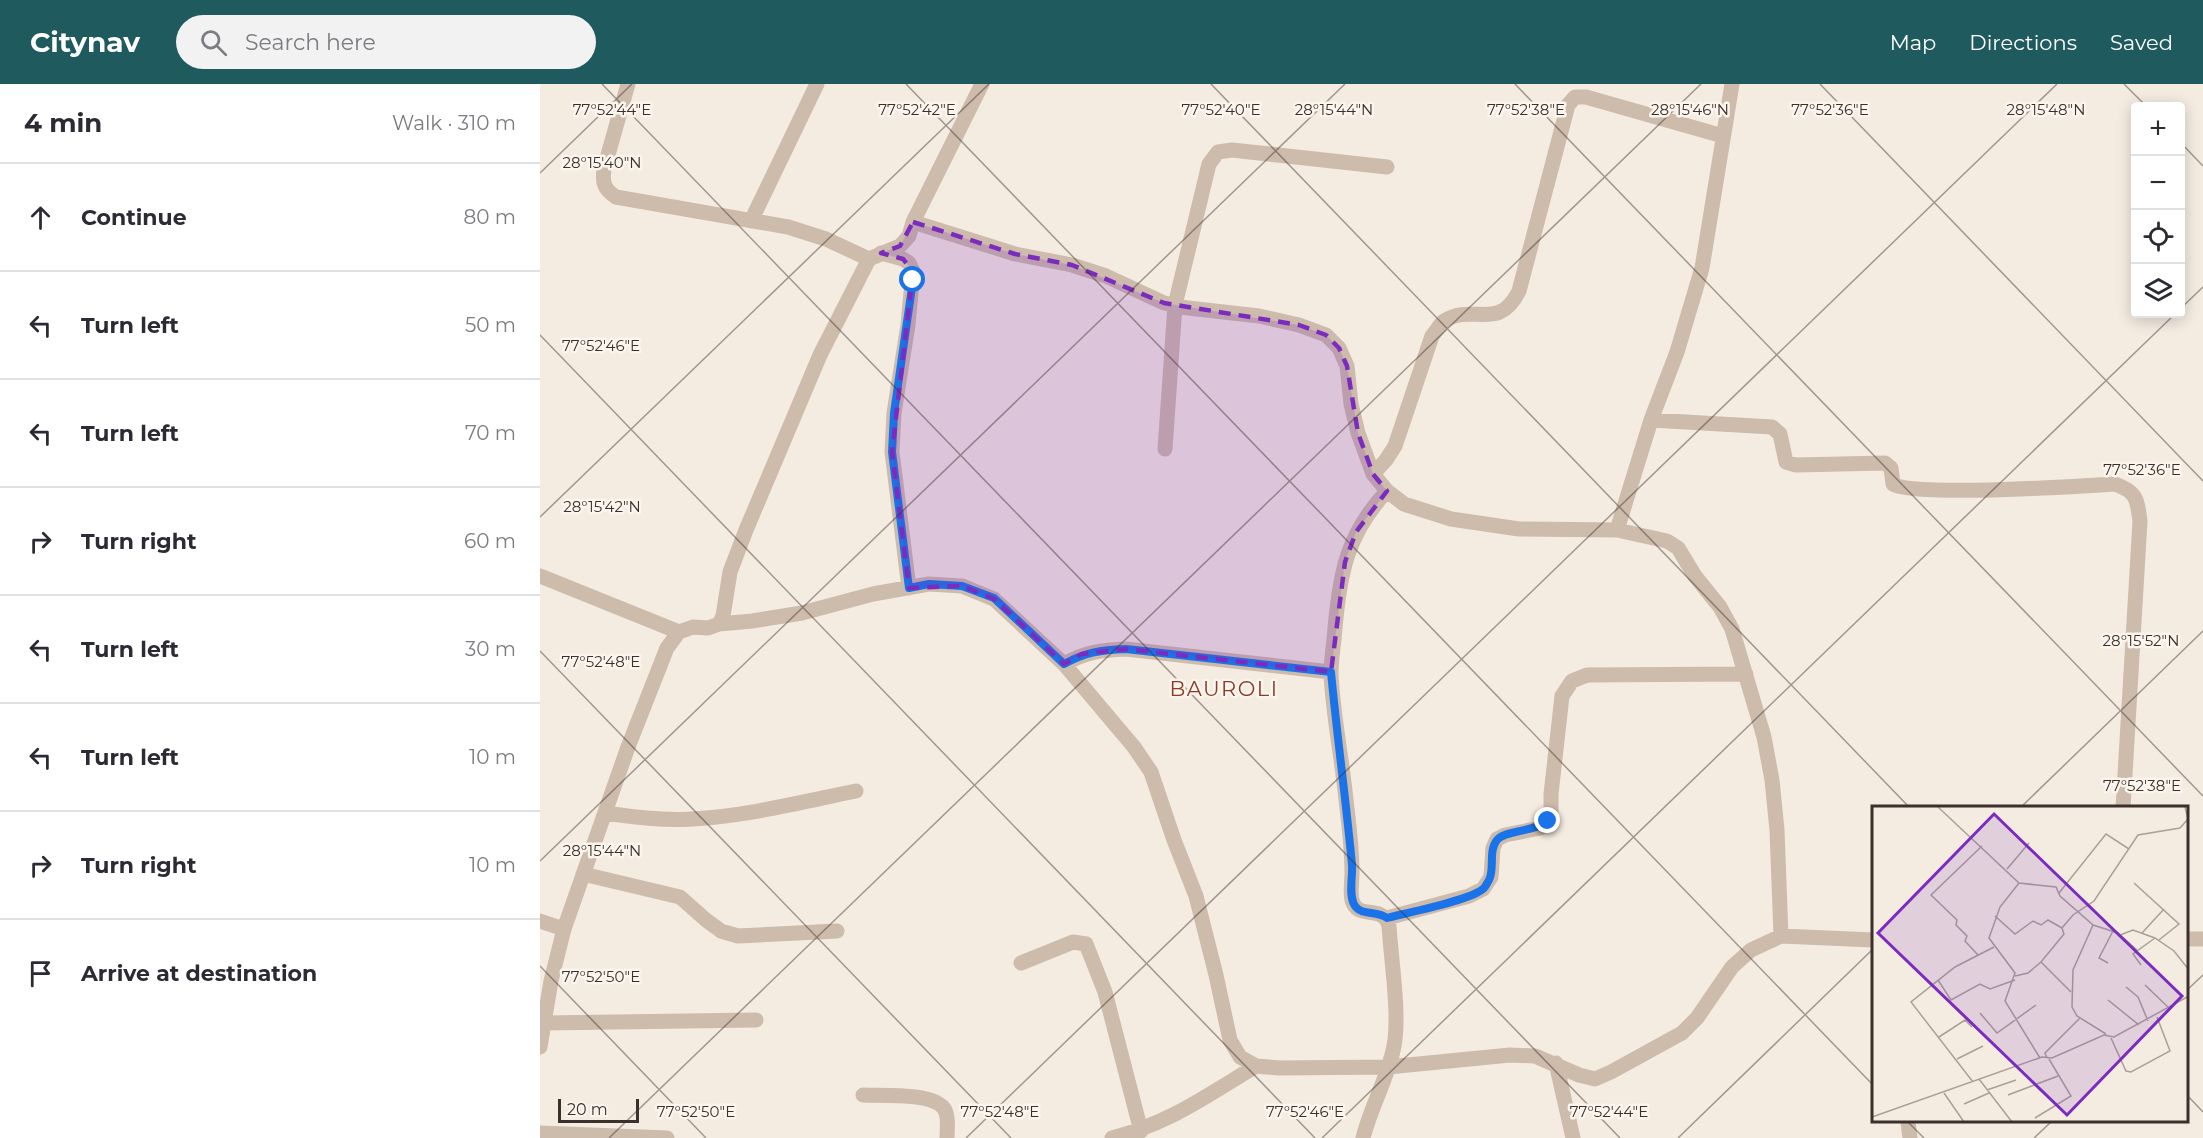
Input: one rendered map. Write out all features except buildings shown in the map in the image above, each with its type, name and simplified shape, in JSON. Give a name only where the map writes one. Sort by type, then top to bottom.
[{"type":"street","points":[[628,84],[602,182],[607,191],[616,197],[788,227],[875,256],[903,259],[909,263],[913,272],[908,325],[894,413],[892,452],[909,588]]},
{"type":"street","points":[[752,221],[817,84]]},
{"type":"street","points":[[719,624],[723,616],[730,573],[746,530],[820,355],[875,256],[900,246],[909,236],[913,222],[982,84]]},
{"type":"street","points":[[1617,530],[1651,420],[1677,352],[1702,268],[1732,84]]},
{"type":"street","points":[[1373,474],[1395,446],[1432,336],[1443,322],[1462,315],[1493,315],[1505,310],[1514,302],[1519,291],[1568,105],[1575,97],[1586,97],[1723,136]]},
{"type":"street","points":[[1165,449],[1175,305],[1209,164],[1218,152],[1232,150],[1387,167]]},
{"type":"street","points":[[913,222],[1015,254],[1106,276],[1134,291],[1175,305],[1259,316],[1299,324],[1326,335],[1339,348],[1347,366],[1353,414],[1373,474],[1387,491],[1404,504],[1451,519],[1519,529],[1617,530],[1667,541],[1678,548],[1732,629],[1764,737],[1772,780],[1777,830],[1781,936]]},
{"type":"street","points":[[1651,420],[1772,427],[1780,434],[1783,457],[1786,462],[1796,465],[1885,463],[1890,465],[1893,484],[1901,488],[1961,490],[2115,484],[2129,489],[2138,502],[2140,521],[2123,806]]},
{"type":"street","points":[[1363,1138],[1368,1118],[1388,1067],[1394,1045],[1396,1024],[1387,918],[1381,913],[1365,912],[1356,908],[1352,901],[1346,798],[1331,672],[1338,599],[1345,562],[1356,532],[1387,491]]},
{"type":"street","points":[[540,576],[679,632]]},
{"type":"street","points":[[540,1047],[551,981],[564,929],[604,813],[667,648],[679,632],[693,627],[708,628],[719,624],[802,612],[873,594],[929,584],[962,586],[994,598],[1064,664],[1134,747],[1151,772],[1196,896],[1230,1040],[1240,1057],[1256,1066],[1280,1068],[1388,1067],[1510,1055],[1535,1056],[1556,1063],[1579,1076],[1595,1079],[1682,1033],[1697,1018],[1732,967],[1751,950],[1781,936],[1872,940]]},
{"type":"street","points":[[1064,664],[1082,654],[1101,650],[1126,649],[1331,672]]},
{"type":"street","points":[[1387,918],[1469,896],[1483,889],[1491,877],[1493,848],[1497,839],[1540,828],[1548,821],[1551,814],[1551,794],[1562,696],[1572,681],[1587,675],[1746,674]]},
{"type":"street","points":[[604,813],[652,820],[691,819],[744,813],[856,791]]},
{"type":"street","points":[[583,874],[680,897],[721,931],[738,936],[837,931]]},
{"type":"street","points":[[540,921],[564,929]]},
{"type":"street","points":[[1021,963],[1072,942],[1086,944],[1105,992],[1141,1131]]},
{"type":"street","points":[[544,1023],[756,1020]]},
{"type":"street","points":[[1556,1063],[1573,1138]]},
{"type":"street","points":[[1112,1138],[1141,1131],[1178,1114],[1256,1066]]},
{"type":"street","points":[[862,1095],[926,1098],[939,1102],[945,1111],[947,1138]]},
{"type":"street","points":[[1908,1123],[1910,1138]]},
{"type":"street","points":[[540,1133],[667,1138]]},
{"type":"highlighted area","points":[[913,222],[1015,254],[1072,265],[1164,303],[1299,325],[1326,335],[1339,348],[1347,366],[1358,433],[1373,474],[1387,491],[1356,532],[1345,562],[1331,672],[1126,649],[1082,654],[1064,664],[994,599],[962,586],[909,588],[892,452],[913,271],[903,259],[881,253],[900,246]]},
{"type":"district","name":"BAUROLI","points":[[1224,688]]},
{"type":"route","points":[[913,280],[894,413],[892,452],[909,588],[929,584],[962,586],[994,598],[1064,664],[1082,654],[1101,650],[1126,649],[1331,672],[1346,798],[1352,901],[1356,908],[1365,912],[1381,913],[1387,918],[1469,896],[1483,889],[1491,877],[1493,848],[1497,839],[1540,828],[1548,821]]}]
